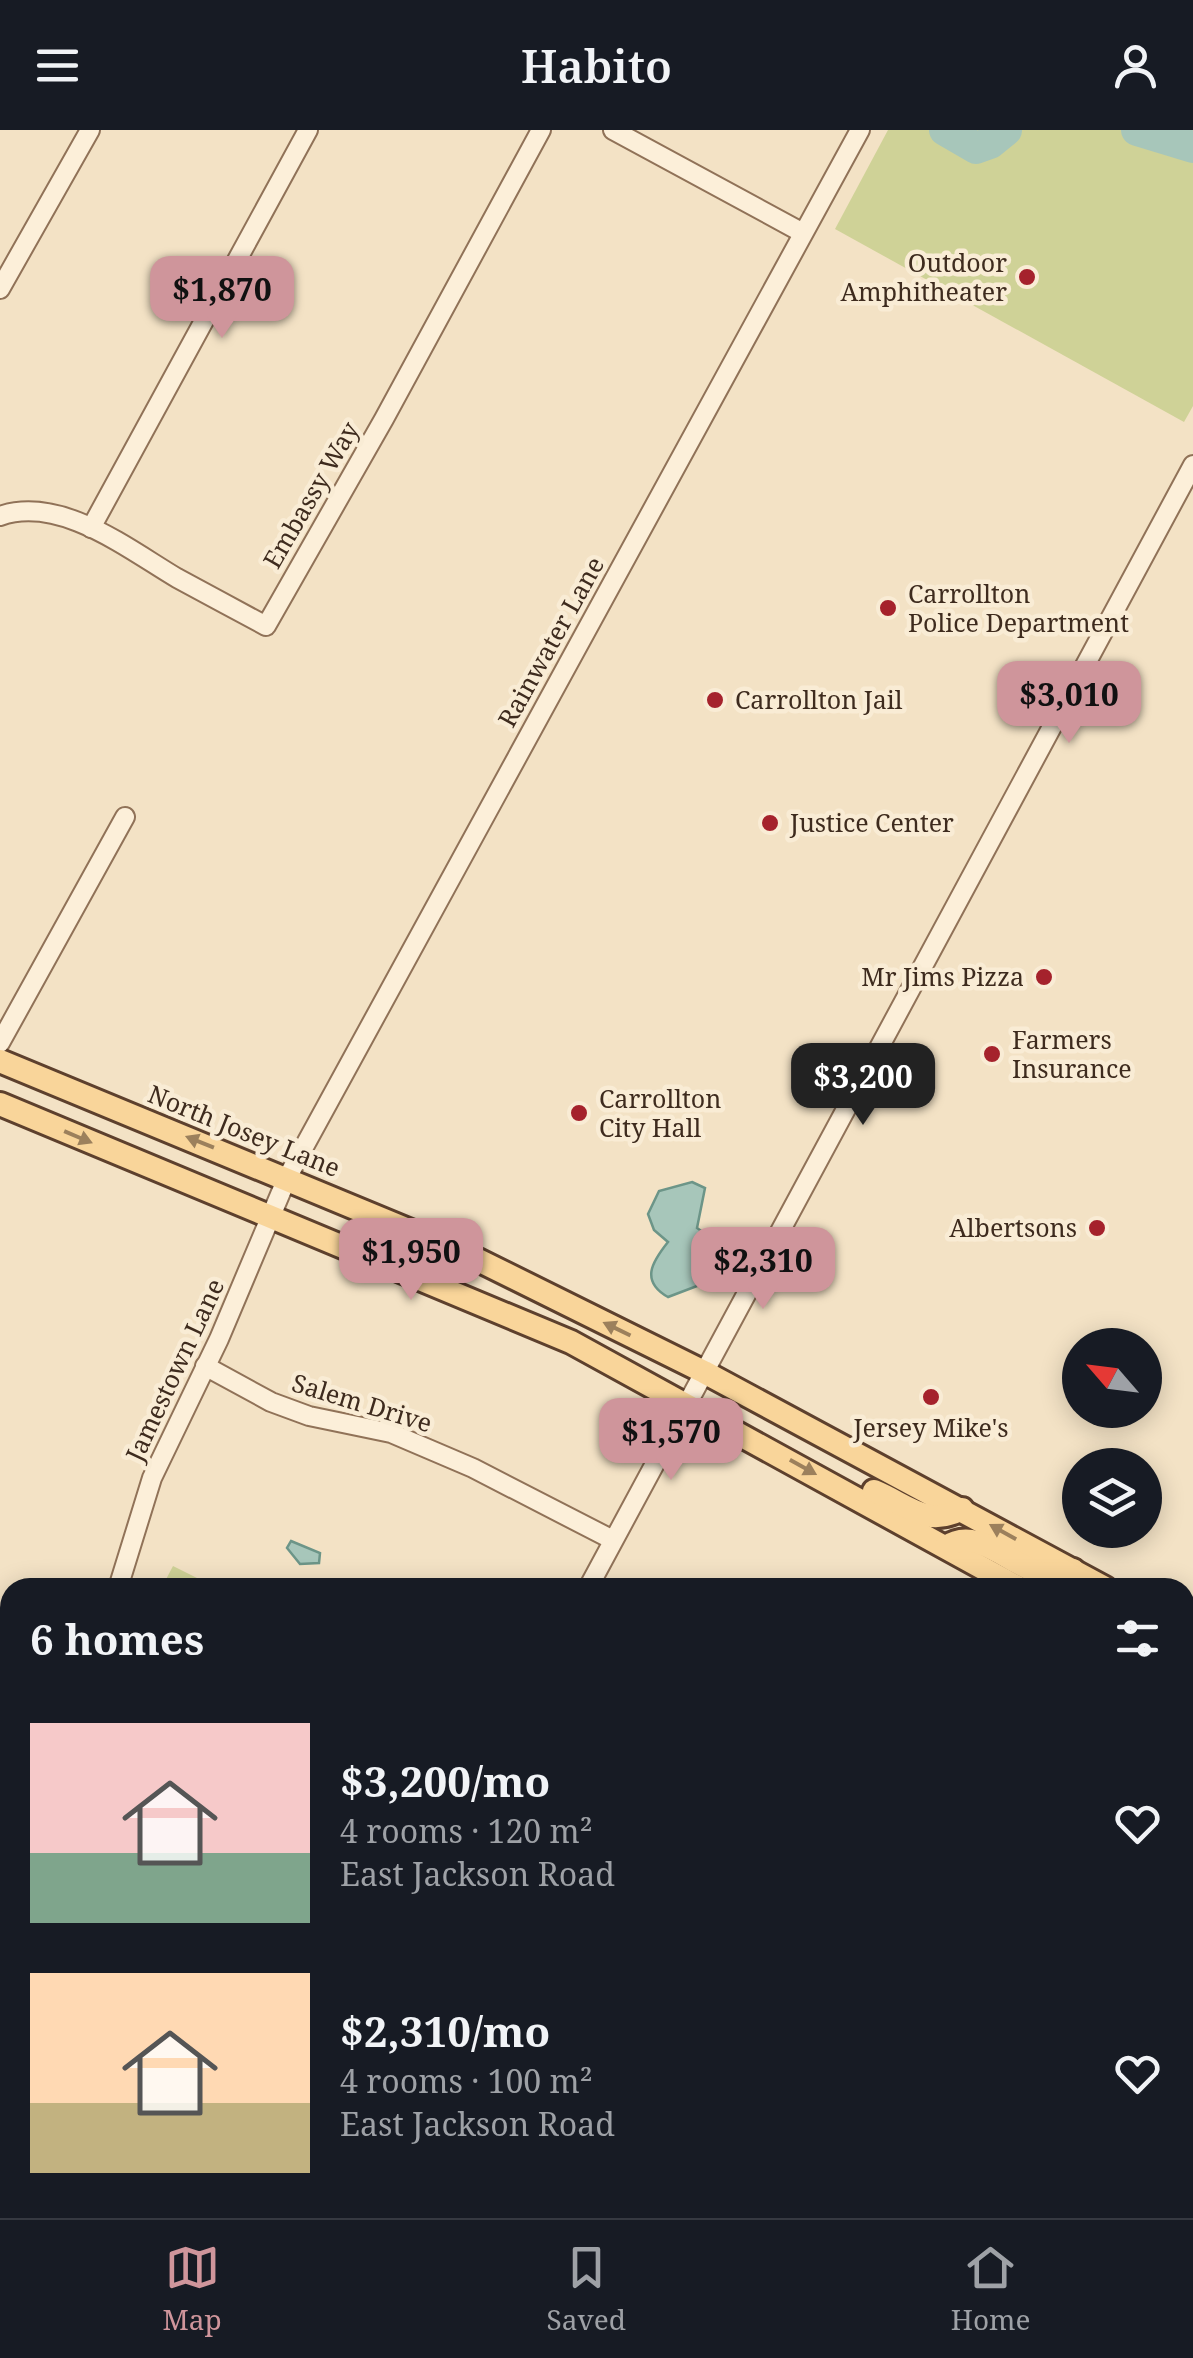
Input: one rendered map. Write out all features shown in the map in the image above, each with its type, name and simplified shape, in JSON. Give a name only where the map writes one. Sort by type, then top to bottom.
[{"type":"main road","name":"North Josey Lane","points":[[0,1061],[466,1254],[704,1372],[1087,1578]]},
{"type":"main road","points":[[0,1104],[571,1342],[1001,1578]]},
{"type":"main road","points":[[852,1494],[868,1489],[927,1517],[945,1518],[962,1510]]},
{"type":"main road","points":[[946,1547],[955,1540],[973,1539],[1044,1575],[1073,1570]]},
{"type":"street","points":[[0,289],[90,130]]},
{"type":"street","points":[[91,528],[308,130]]},
{"type":"street","name":"Embassy Way","points":[[0,516],[34,512],[91,528],[266,626],[541,130]]},
{"type":"street","points":[[614,130],[648,138],[803,233]]},
{"type":"street","name":"Rainwater Lane","points":[[287,1178],[860,130]]},
{"type":"street","points":[[593,1578],[1193,466]]},
{"type":"street","points":[[0,1043],[125,817]]},
{"type":"street","name":"Jamestown Lane","points":[[121,1578],[152,1478],[256,1257],[287,1178]]},
{"type":"street","name":"Salem Drive","points":[[204,1366],[271,1402],[309,1416],[391,1433],[473,1468],[613,1540]]},
{"type":"green space","points":[[888,130],[1193,130],[1193,406],[1184,422],[835,229]]},
{"type":"green space","points":[[173,1566],[197,1578],[167,1578]]},
{"type":"shaded area","points":[[692,1182],[705,1188],[697,1228],[716,1241],[722,1252],[705,1283],[668,1297],[651,1278],[657,1257],[668,1242],[654,1230],[648,1214],[659,1191]]},
{"type":"shaded area","points":[[291,1541],[320,1553],[319,1563],[300,1564],[287,1548]]},
{"type":"waterway","points":[[945,130],[976,148],[1006,130]]},
{"type":"waterway","points":[[1137,130],[1193,147]]},
{"type":"place","name":"Outdoor Amphitheater","points":[[1027,277]]},
{"type":"place","name":"Carrollton Police Department","points":[[888,608]]},
{"type":"place","name":"Carrollton Jail","points":[[715,700]]},
{"type":"place","name":"Justice Center","points":[[770,823]]},
{"type":"place","name":"Mr Jims Pizza","points":[[1044,977]]},
{"type":"place","name":"Farmers Insurance","points":[[992,1054]]},
{"type":"place","name":"Carrollton City Hall","points":[[579,1113]]},
{"type":"place","name":"Albertsons","points":[[1097,1228]]},
{"type":"place","name":"Jersey Mike's","points":[[931,1397]]}]
